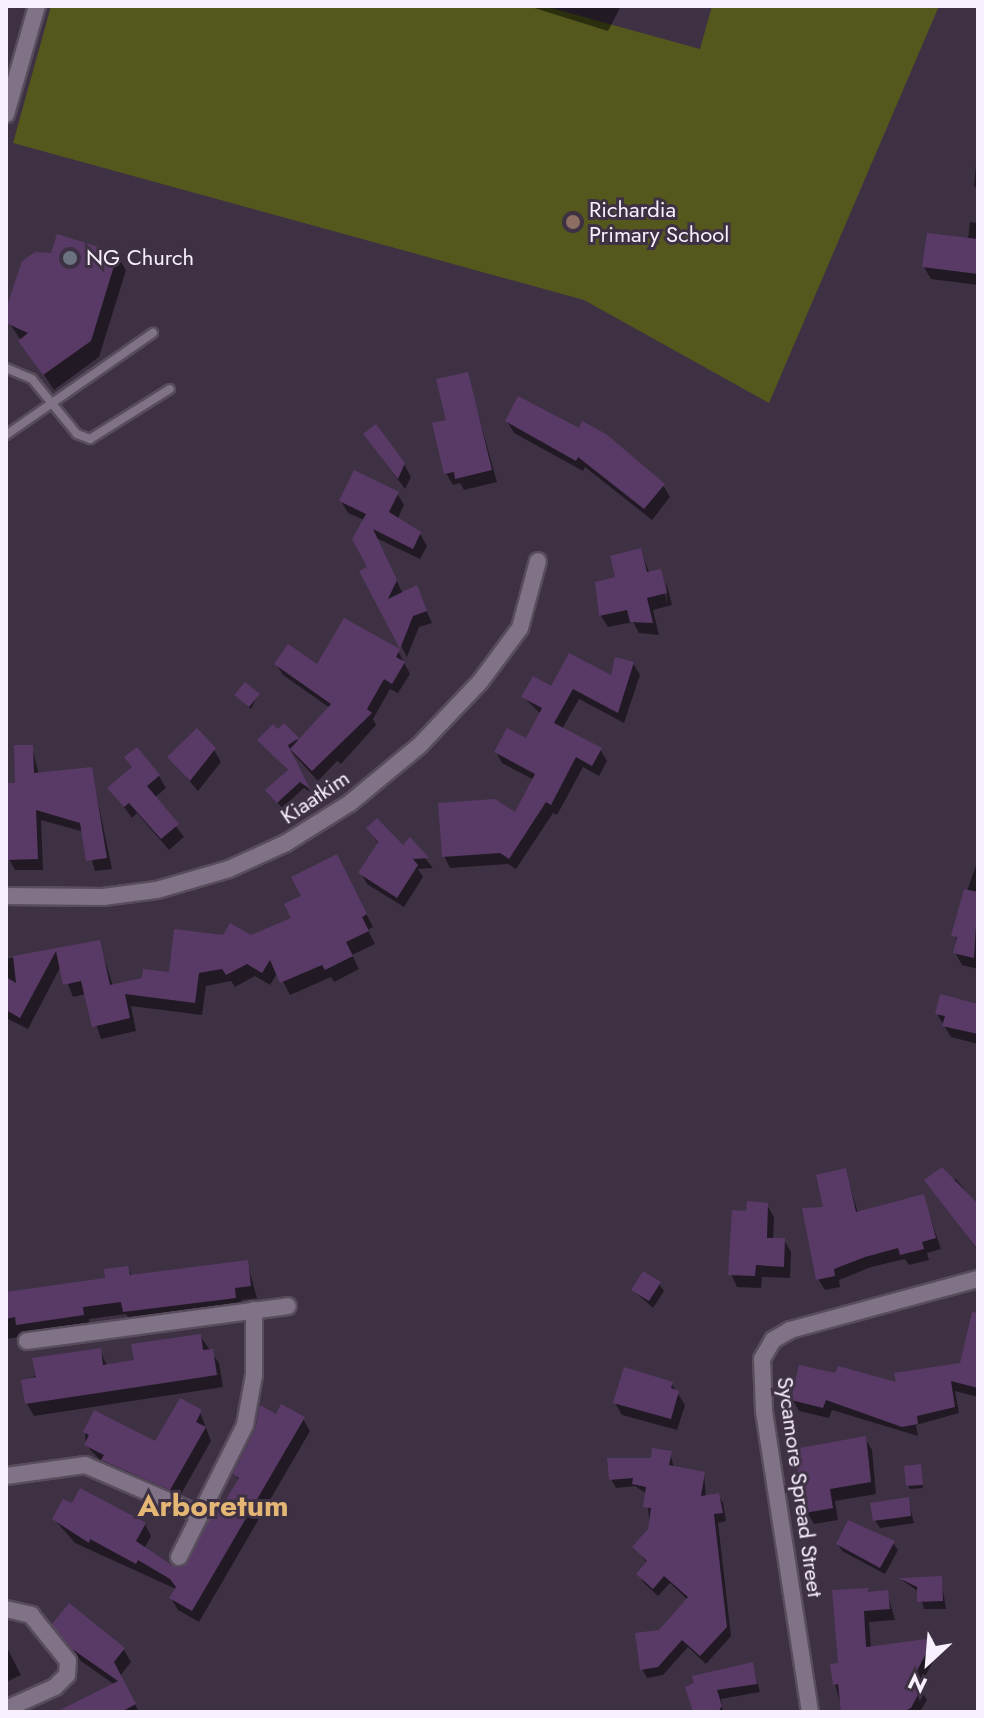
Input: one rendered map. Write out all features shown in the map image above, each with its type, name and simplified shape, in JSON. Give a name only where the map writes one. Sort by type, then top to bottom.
[{"type":"street","points":[[6,114],[37,6]]},
{"type":"street","name":"Kiaatkim","points":[[6,896],[103,897],[157,890],[229,869],[286,843],[350,803],[419,746],[480,682],[520,628],[538,561]]},
{"type":"street","name":"Sycamore Spread Street","points":[[810,1712],[764,1410],[762,1359],[773,1340],[790,1330],[978,1279]]},
{"type":"street","points":[[27,1341],[288,1306]]},
{"type":"street","points":[[179,1557],[236,1446],[252,1401],[254,1310]]},
{"type":"street","points":[[6,1476],[85,1465],[201,1515]]},
{"type":"street","points":[[6,1609],[31,1615],[68,1661],[67,1675],[55,1687],[6,1709]]},
{"type":"lane","points":[[6,435],[153,333]]},
{"type":"lane","points":[[6,368],[32,379],[53,400],[77,434],[90,439],[170,389]]},
{"type":"green space","name":"Richardia Primary School","points":[[51,6],[544,6],[700,49],[712,6],[939,6],[769,403],[584,300],[13,143]]},
{"type":"building","points":[[927,233],[978,239],[978,274],[922,267]]},
{"type":"building","points":[[57,234],[118,253],[91,341],[43,375],[18,341],[28,333],[6,323],[6,309],[22,261],[35,252],[51,253]]},
{"type":"building","points":[[468,372],[492,470],[455,479],[454,472],[444,474],[432,423],[446,420],[436,379]]},
{"type":"building","points":[[518,396],[579,428],[582,421],[606,434],[665,484],[644,509],[578,457],[576,461],[505,421]]},
{"type":"building","points":[[376,424],[405,463],[398,479],[363,434]]},
{"type":"building","points":[[354,470],[399,492],[389,512],[421,532],[413,549],[373,529],[397,580],[388,599],[417,585],[427,611],[413,616],[400,649],[359,571],[367,567],[352,539],[366,514],[339,501]]},
{"type":"building","points":[[641,548],[647,572],[661,569],[667,593],[647,598],[653,623],[630,622],[627,610],[599,616],[595,582],[615,577],[610,556]]},
{"type":"building","points":[[344,618],[400,649],[396,657],[405,662],[392,684],[384,679],[367,709],[372,713],[312,771],[290,749],[331,704],[274,664],[288,644],[317,664]]},
{"type":"building","points":[[569,653],[611,675],[615,657],[634,662],[618,713],[573,689],[554,723],[602,748],[592,766],[576,757],[551,805],[546,802],[509,859],[500,853],[442,857],[438,803],[495,799],[515,812],[535,774],[494,752],[507,728],[526,738],[542,708],[521,697],[533,676],[551,686]]},
{"type":"building","points":[[245,682],[260,694],[249,707],[234,695]]},
{"type":"building","points":[[284,723],[299,738],[288,745],[310,789],[300,782],[277,803],[265,790],[288,770],[257,740],[273,724],[278,729]]},
{"type":"building","points":[[197,728],[216,748],[190,781],[167,757]]},
{"type":"building","points":[[14,745],[33,745],[34,773],[92,767],[107,858],[86,861],[80,823],[36,810],[38,859],[7,860],[6,783],[15,783]]},
{"type":"building","points":[[137,747],[160,775],[147,786],[179,824],[161,839],[129,803],[124,807],[107,788],[132,767],[124,757]]},
{"type":"building","points":[[377,818],[403,845],[410,837],[429,858],[413,859],[418,865],[397,898],[358,873],[378,842],[366,828]]},
{"type":"building","points":[[337,854],[367,914],[362,917],[369,931],[346,942],[353,956],[325,970],[322,965],[280,983],[270,960],[262,973],[247,964],[226,975],[222,969],[199,973],[195,1003],[125,994],[130,1018],[92,1027],[81,981],[63,985],[56,951],[20,1018],[6,1010],[6,977],[16,983],[13,956],[100,940],[110,985],[142,978],[143,969],[169,972],[174,929],[223,935],[230,923],[251,935],[291,918],[284,904],[301,896],[291,877]]},
{"type":"building","points":[[964,889],[978,892],[974,958],[953,953],[957,937],[951,936]]},
{"type":"building","points":[[940,994],[978,1004],[978,1034],[942,1026],[945,1016],[935,1014]]},
{"type":"building","points":[[942,1167],[978,1204],[978,1250],[924,1180]]},
{"type":"building","points":[[846,1168],[856,1212],[924,1194],[936,1238],[922,1242],[924,1249],[900,1255],[898,1248],[865,1257],[834,1269],[835,1276],[816,1280],[802,1208],[823,1207],[816,1175]]},
{"type":"building","points":[[747,1201],[768,1203],[767,1238],[785,1238],[784,1267],[756,1265],[755,1276],[728,1275],[732,1210],[746,1211]]},
{"type":"building","points":[[248,1260],[251,1286],[235,1288],[236,1298],[123,1312],[121,1302],[83,1307],[84,1315],[16,1325],[15,1317],[6,1319],[6,1292],[105,1278],[104,1269],[128,1266],[130,1275]]},
{"type":"building","points":[[643,1271],[661,1282],[649,1301],[631,1290]]},
{"type":"building","points":[[972,1312],[978,1313],[978,1388],[951,1381],[955,1407],[917,1416],[918,1424],[902,1427],[826,1400],[823,1408],[791,1400],[799,1365],[835,1373],[838,1366],[896,1382],[894,1373],[960,1363]]},
{"type":"building","points":[[201,1334],[203,1350],[213,1349],[217,1375],[25,1404],[21,1380],[36,1377],[32,1358],[101,1348],[103,1365],[134,1360],[131,1344]]},
{"type":"building","points":[[624,1367],[673,1382],[671,1388],[679,1391],[671,1419],[613,1403]]},
{"type":"building","points":[[180,1398],[202,1410],[196,1422],[206,1427],[170,1490],[101,1460],[104,1455],[84,1445],[89,1435],[83,1432],[94,1410],[155,1441]]},
{"type":"building","points":[[281,1404],[305,1417],[192,1611],[169,1598],[176,1587],[170,1579],[138,1560],[136,1564],[90,1539],[89,1543],[52,1519],[63,1499],[72,1503],[80,1488],[146,1523],[136,1541],[173,1566],[184,1567],[218,1503],[222,1506],[239,1478],[233,1474],[255,1430],[260,1405],[276,1414]]},
{"type":"building","points":[[866,1436],[871,1482],[830,1489],[833,1508],[805,1513],[794,1449]]},
{"type":"building","points":[[652,1448],[672,1451],[669,1465],[705,1472],[701,1496],[719,1493],[723,1513],[714,1514],[727,1627],[700,1656],[682,1640],[658,1667],[640,1670],[635,1633],[659,1630],[688,1597],[664,1576],[653,1589],[636,1574],[647,1561],[632,1547],[648,1529],[651,1508],[643,1507],[646,1487],[632,1484],[633,1478],[609,1480],[607,1458],[651,1458]]},
{"type":"building","points":[[921,1464],[923,1485],[906,1486],[904,1466]]},
{"type":"building","points":[[909,1497],[911,1516],[873,1521],[870,1503]]},
{"type":"building","points":[[848,1520],[895,1541],[880,1568],[836,1544]]},
{"type":"building","points":[[942,1576],[943,1601],[917,1602],[917,1587],[899,1578]]},
{"type":"building","points":[[869,1588],[867,1592],[888,1590],[890,1609],[864,1611],[866,1647],[934,1638],[911,1682],[922,1687],[911,1708],[902,1712],[841,1712],[838,1684],[833,1685],[830,1664],[838,1663],[832,1590]]},
{"type":"building","points":[[69,1603],[125,1648],[114,1662],[136,1704],[121,1712],[56,1712],[118,1681],[72,1649],[52,1624]]},
{"type":"building","points":[[753,1662],[757,1684],[717,1690],[722,1706],[718,1712],[693,1712],[685,1687],[694,1683],[692,1676]]},
{"type":"place","name":"Richardia Primary School","points":[[573,222]]},
{"type":"place","name":"NG Church","points":[[70,258]]},
{"type":"district","name":"Arboretum","points":[[213,1506]]}]
